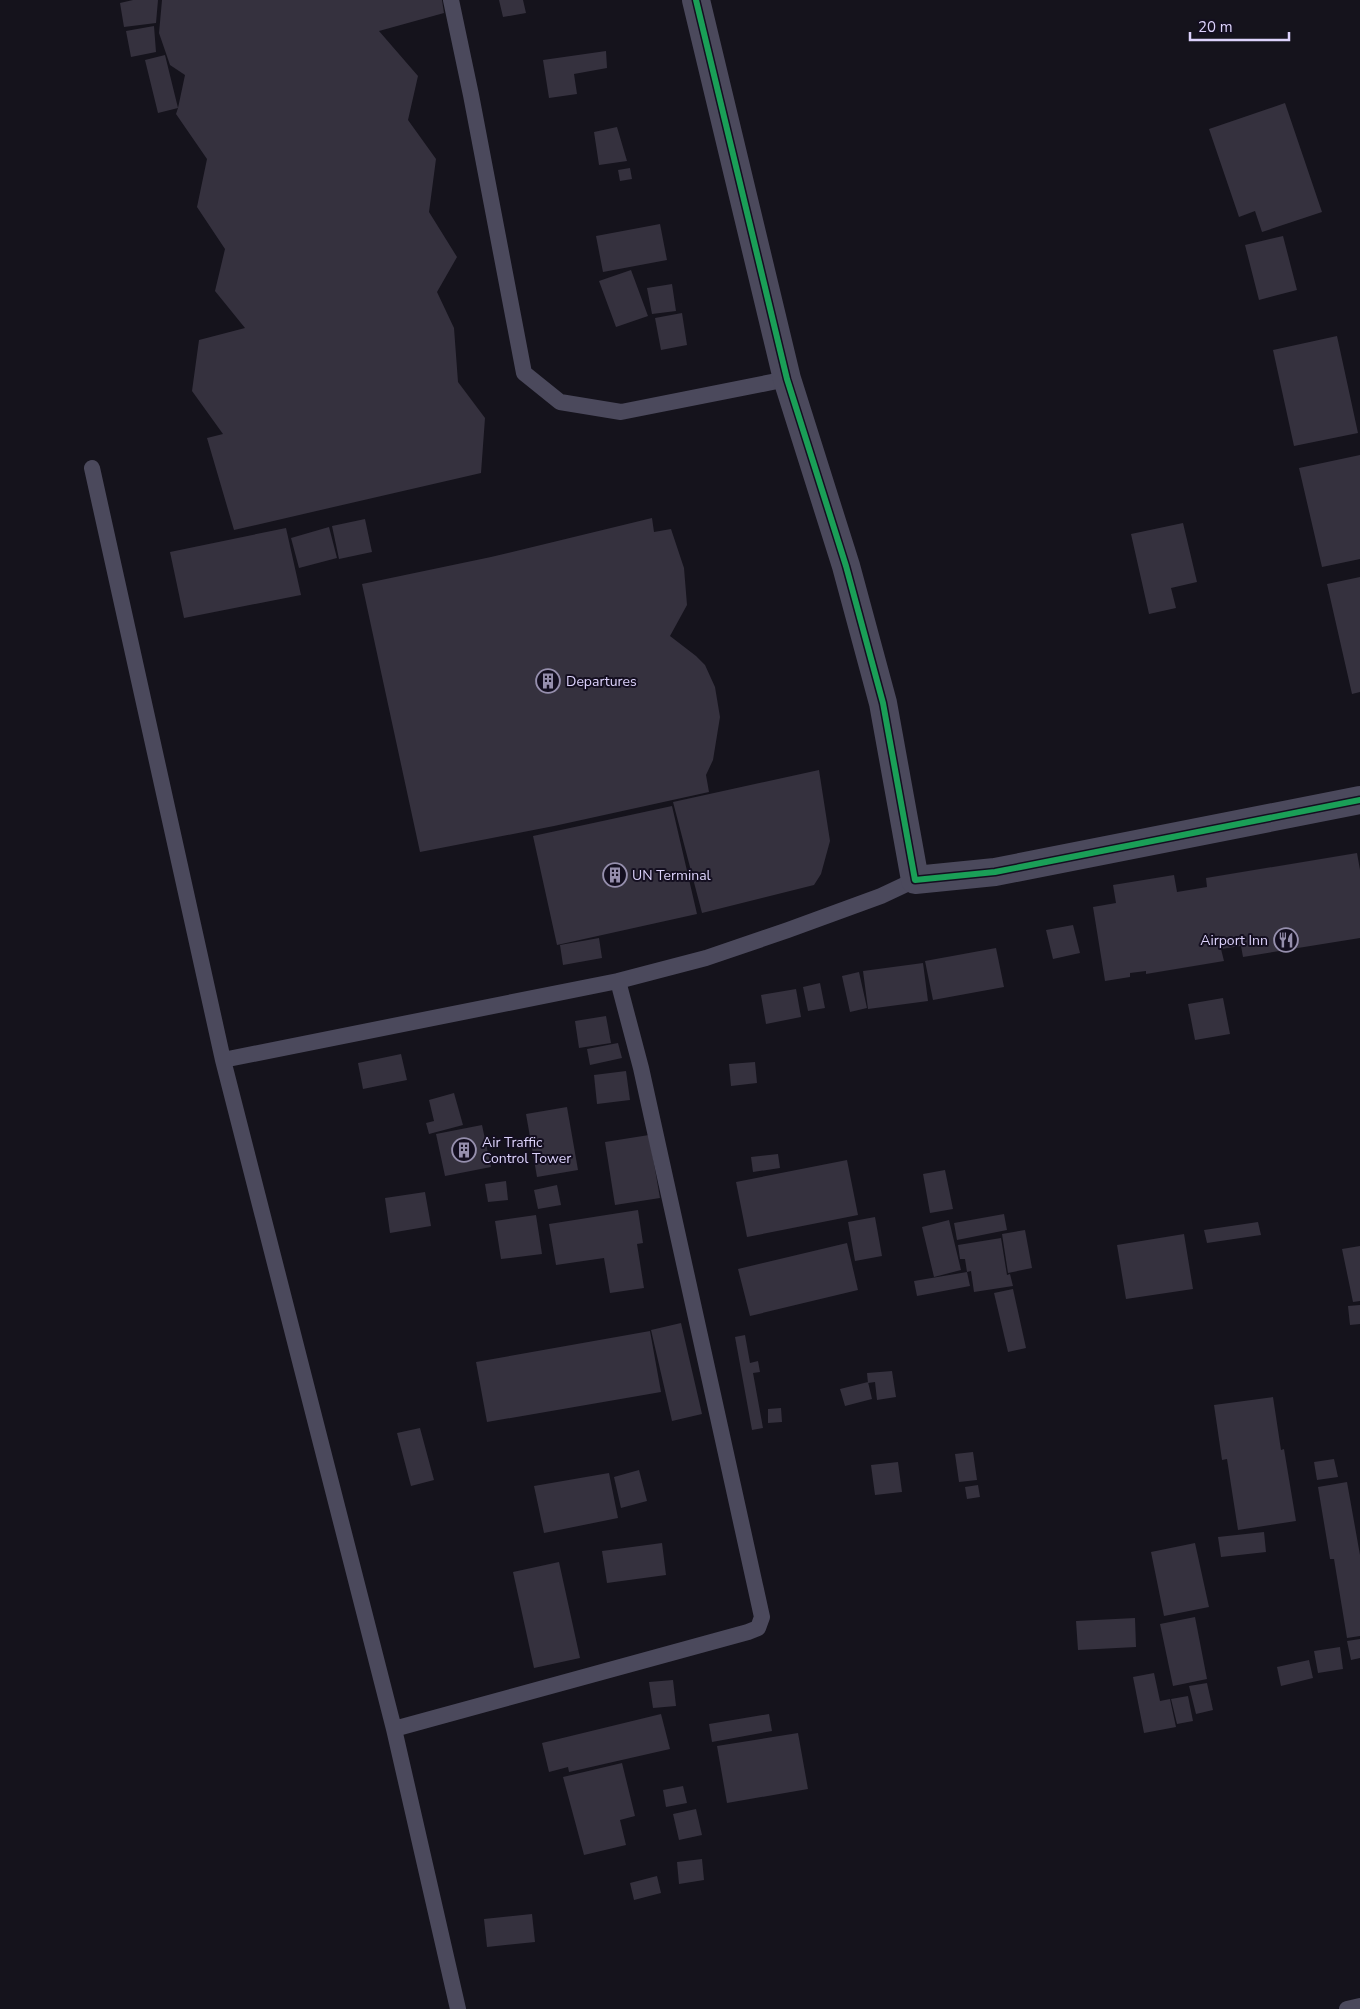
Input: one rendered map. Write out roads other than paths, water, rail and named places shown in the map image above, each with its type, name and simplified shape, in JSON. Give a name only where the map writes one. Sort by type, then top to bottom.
[{"type":"street","points":[[696,0],[787,379],[846,566],[883,703],[915,880],[995,872],[1360,800]]},
{"type":"lane","points":[[451,0],[524,373],[560,402],[621,412],[787,379]]},
{"type":"lane","points":[[92,468],[223,1060],[394,1729],[458,2009]]},
{"type":"lane","points":[[223,1060],[618,982],[706,958],[788,930],[881,896],[915,880]]},
{"type":"lane","points":[[394,1729],[748,1632],[758,1628],[762,1617],[641,1068],[618,982]]},
{"type":"lane","points":[[1347,2009],[1360,2006]]},
{"type":"place","name":"Departures","points":[[548,681]]},
{"type":"place","name":"UN Terminal","points":[[615,875]]},
{"type":"place","name":"Airport Inn","points":[[1286,940]]},
{"type":"place","name":"Air Traffic Control Tower","points":[[464,1150]]}]
